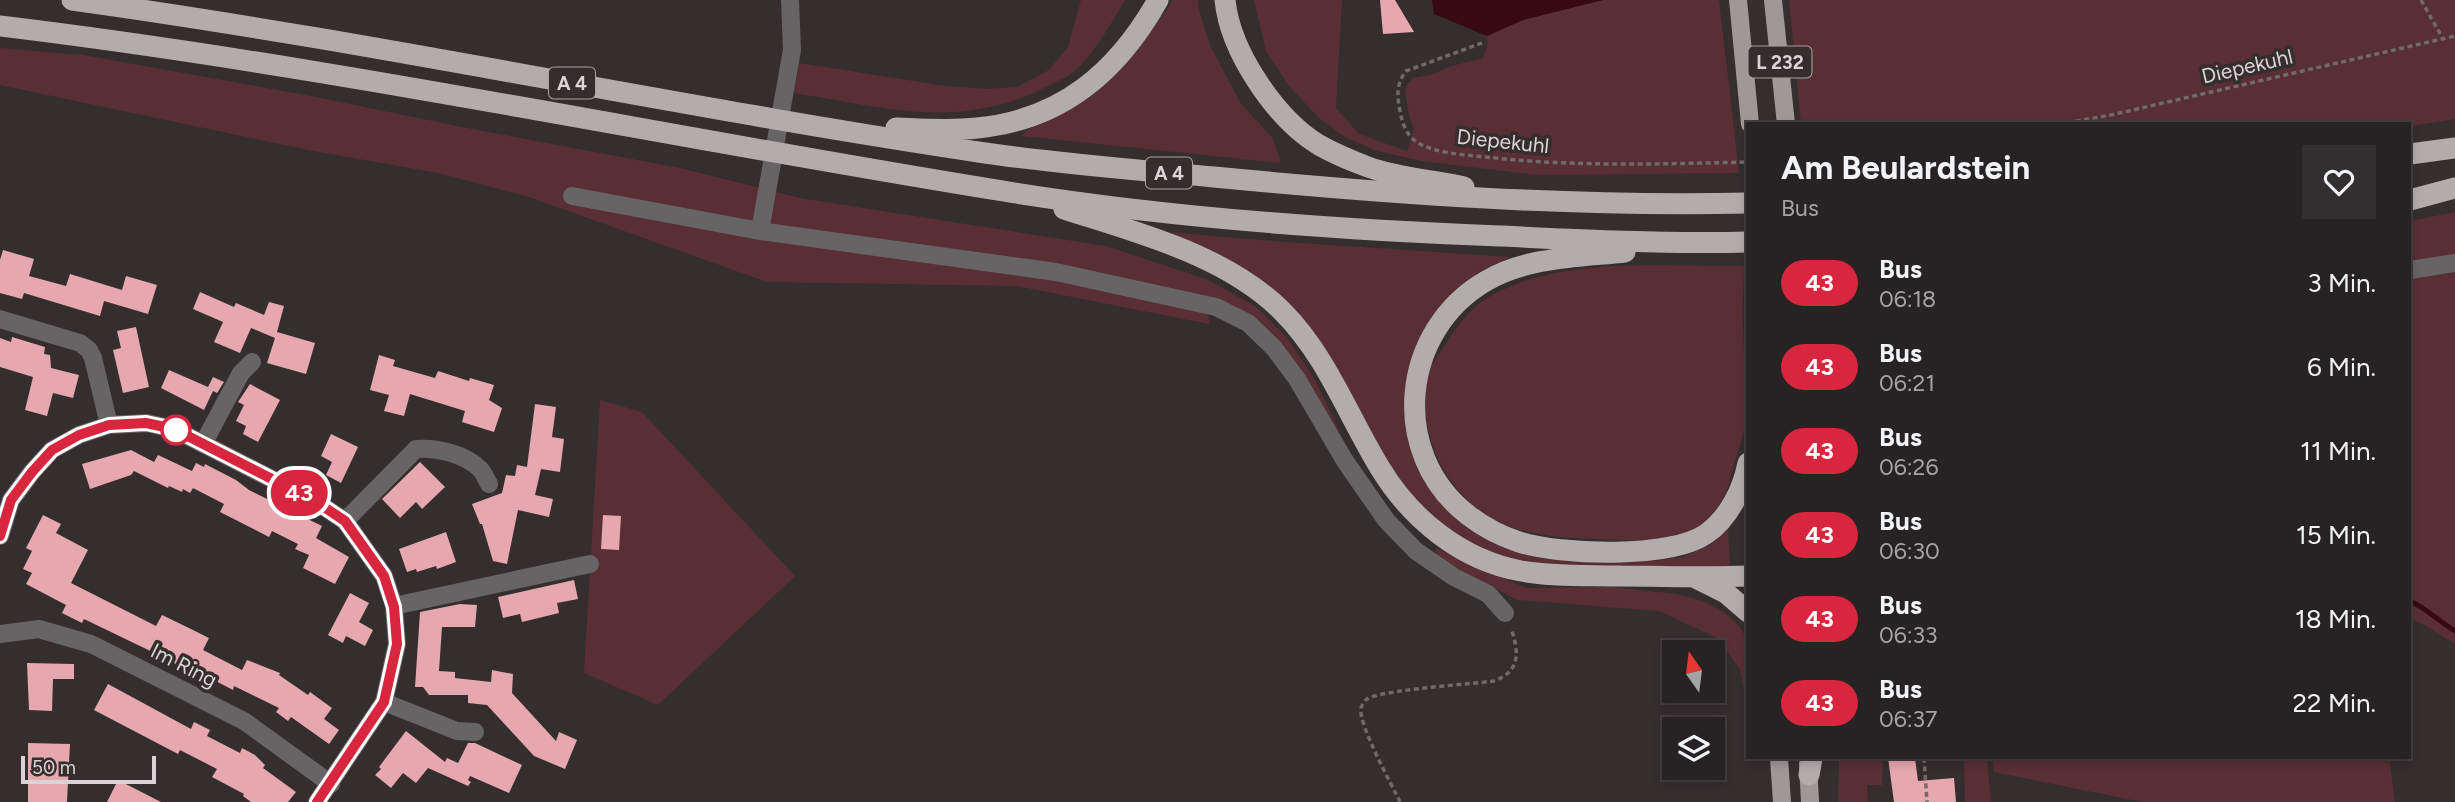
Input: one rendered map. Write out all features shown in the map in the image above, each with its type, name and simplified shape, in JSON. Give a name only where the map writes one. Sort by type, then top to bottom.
[{"type":"highway","name":"A 4","points":[[72,0],[186,16],[817,127],[991,154],[1411,195],[1746,204]]},
{"type":"highway","points":[[817,127],[977,128],[1027,117],[1052,108],[1099,77],[1134,40],[1158,0]]},
{"type":"highway","points":[[1225,0],[1239,51],[1257,82],[1285,116],[1317,144],[1371,168],[1524,199]]},
{"type":"highway","name":"A 4","points":[[0,26],[168,48],[1019,194],[1216,218],[1416,233],[1696,243],[1746,242]]},
{"type":"highway","points":[[2411,154],[2455,148]]},
{"type":"highway","points":[[2411,192],[2455,188]]},
{"type":"highway","points":[[2411,200],[2455,188]]},
{"type":"highway","points":[[1019,194],[1197,255],[1275,305],[1316,353],[1388,481],[1414,512],[1433,530],[1455,545],[1505,568],[1538,573],[1746,576]]},
{"type":"highway","points":[[1696,243],[1532,263],[1508,271],[1472,290],[1446,314],[1434,330],[1424,352],[1418,370],[1414,401],[1420,444],[1435,477],[1466,514],[1492,530],[1520,542],[1561,550],[1659,550],[1691,543],[1706,534],[1731,508],[1746,469]]},
{"type":"highway","points":[[1695,577],[1726,593],[1746,610]]},
{"type":"main road","name":"L 232","points":[[1738,0],[1750,122]]},
{"type":"main road","name":"L 232","points":[[1773,0],[1786,122]]},
{"type":"main road","points":[[1779,759],[1782,802]]},
{"type":"main road","points":[[1810,764],[1811,802]]},
{"type":"street","points":[[761,223],[792,50],[790,0]]},
{"type":"street","points":[[572,196],[761,223],[1056,272],[1216,307],[1248,323],[1274,348],[1297,379],[1345,461],[1386,520],[1416,551],[1454,577],[1488,594],[1505,613]]},
{"type":"street","points":[[2411,270],[2455,263]]},
{"type":"street","points":[[0,319],[80,343],[89,350],[109,425]]},
{"type":"street","points":[[203,444],[241,373],[252,362]]},
{"type":"street","points":[[0,536],[5,498],[52,450],[79,435],[109,425],[146,423],[174,429],[315,501],[345,521],[384,576],[394,607],[397,644],[384,702],[317,802]]},
{"type":"street","points":[[345,521],[416,449],[430,448],[467,460],[482,470],[489,484]]},
{"type":"street","points":[[394,607],[590,564]]},
{"type":"street","name":"Im Ring","points":[[0,634],[39,629],[91,644],[244,721],[331,784]]},
{"type":"street","points":[[384,702],[457,730],[475,732]]},
{"type":"path","points":[[2421,0],[2442,37]]},
{"type":"path","name":"Diepekuhl","points":[[2069,122],[2455,36]]},
{"type":"path","name":"Diepekuhl","points":[[1482,43],[1406,71],[1400,79],[1397,96],[1403,123],[1415,141],[1455,154],[1524,161],[1672,165],[1746,162]]},
{"type":"path","points":[[1400,802],[1366,729],[1360,711],[1362,704],[1367,699],[1386,694],[1494,681],[1505,677],[1511,672],[1516,659],[1516,643],[1505,613]]},
{"type":"path","points":[[1924,759],[1927,802]]},
{"type":"shaded area","points":[[1081,0],[1125,0],[1099,43],[1077,70],[1012,101],[981,109],[920,112],[794,93],[799,63],[939,85],[985,89],[1017,87],[1049,70],[1068,47]]},
{"type":"shaded area","points":[[1172,0],[1198,0],[1210,45],[1241,104],[1273,138],[1281,163],[1021,136],[1032,127],[1087,99],[1114,77],[1165,13]]},
{"type":"shaded area","points":[[1254,0],[1342,0],[1336,108],[1359,134],[1407,151],[1414,129],[1405,92],[1408,84],[1413,78],[1483,58],[1488,42],[1484,35],[1523,20],[1603,0],[1719,0],[1739,173],[1537,175],[1422,161],[1377,151],[1345,137],[1319,118],[1289,86],[1266,51]]},
{"type":"shaded area","points":[[1432,0],[1603,0],[1523,20],[1487,36],[1434,14]]},
{"type":"shaded area","points":[[1789,0],[2455,0],[2455,119],[2411,126],[2411,122],[1801,122]]},
{"type":"shaded area","points":[[0,48],[83,55],[311,96],[680,168],[800,198],[1106,246],[1206,279],[1255,306],[1288,339],[1315,380],[1340,432],[1334,432],[1281,351],[1207,301],[1209,324],[1017,286],[767,282],[529,197],[438,173],[308,150],[0,85]]},
{"type":"shaded area","points":[[2455,212],[2455,256],[2411,263],[2411,221]]},
{"type":"shaded area","points":[[1169,232],[1511,257],[1480,271],[1450,296],[1420,338],[1408,375],[1426,481],[1441,504],[1473,530],[1542,556],[1652,561],[1683,557],[1712,544],[1728,528],[1730,567],[1540,565],[1506,558],[1474,545],[1445,526],[1412,495],[1382,454],[1331,359],[1221,256]]},
{"type":"shaded area","points":[[2455,264],[2455,644],[2411,619],[2411,273]]},
{"type":"shaded area","points":[[1649,265],[1744,266],[1745,425],[1726,492],[1714,513],[1703,523],[1679,535],[1650,540],[1547,536],[1495,520],[1464,497],[1452,482],[1433,447],[1425,408],[1426,388],[1433,362],[1462,321],[1480,303],[1522,282],[1584,269]]},
{"type":"shaded area","points":[[600,400],[642,412],[795,576],[658,705],[584,673]]},
{"type":"shaded area","points":[[1436,548],[1526,588],[1611,587],[1677,594],[1703,601],[1724,612],[1740,627],[1746,638],[1746,701],[1740,669],[1726,650],[1726,640],[1718,640],[1659,611],[1517,600],[1435,556]]},
{"type":"shaded area","points":[[1839,759],[1883,759],[1882,785],[1867,785],[1868,802],[1838,802]]},
{"type":"shaded area","points":[[1964,759],[1987,759],[1991,802],[1965,802]]},
{"type":"shaded area","points":[[1992,759],[2389,759],[2395,802],[2142,802],[1994,772]]},
{"type":"building","points":[[1380,0],[1395,0],[1414,32],[1383,34]]},
{"type":"building","points":[[3,250],[34,259],[29,276],[66,286],[70,274],[122,290],[126,276],[157,285],[148,314],[104,301],[100,316],[24,293],[22,299],[0,293],[0,260]]},
{"type":"building","points":[[200,292],[234,307],[236,303],[264,315],[269,302],[284,306],[277,332],[315,343],[306,374],[267,363],[275,338],[251,328],[240,353],[214,342],[223,322],[193,309]]},
{"type":"building","points":[[136,327],[149,387],[123,393],[113,350],[121,348],[117,331]]},
{"type":"building","points":[[12,337],[45,347],[44,354],[50,355],[51,368],[79,375],[73,398],[53,393],[47,416],[25,410],[33,377],[0,367],[0,338],[11,342]]},
{"type":"building","points":[[379,355],[395,360],[393,366],[435,378],[438,371],[469,381],[470,378],[494,385],[489,400],[502,408],[494,432],[462,422],[465,411],[410,394],[404,416],[384,411],[389,395],[370,390]]},
{"type":"building","points":[[169,370],[208,387],[213,377],[224,382],[217,393],[213,391],[204,410],[161,388]]},
{"type":"building","points":[[250,384],[280,400],[258,442],[243,434],[246,426],[236,421],[244,405],[238,402]]},
{"type":"building","points":[[535,404],[556,407],[552,437],[564,439],[560,472],[541,469],[535,495],[553,499],[549,517],[518,510],[507,564],[493,561],[482,524],[472,504],[502,493],[506,475],[515,476],[517,465],[527,467]]},
{"type":"building","points":[[331,434],[358,447],[341,483],[326,475],[332,462],[321,456]]},
{"type":"building","points":[[131,450],[154,462],[158,455],[192,471],[196,463],[204,467],[205,464],[249,490],[322,526],[316,538],[349,557],[335,584],[303,568],[309,555],[295,549],[298,544],[272,531],[269,537],[220,512],[224,504],[193,488],[190,493],[183,489],[182,492],[169,486],[168,488],[134,471],[131,475],[90,489],[82,464]]},
{"type":"building","points":[[420,462],[445,487],[422,509],[416,502],[400,518],[382,499]]},
{"type":"building","points":[[43,515],[61,524],[56,533],[88,550],[71,583],[156,626],[162,615],[209,638],[203,650],[242,670],[247,660],[280,673],[279,675],[308,695],[310,692],[332,708],[324,719],[339,730],[329,744],[291,717],[288,721],[276,712],[279,708],[234,686],[233,690],[208,677],[206,681],[84,619],[82,623],[62,613],[66,605],[26,584],[32,573],[23,569],[32,551],[26,548]]},
{"type":"building","points":[[603,515],[621,516],[619,550],[601,549]]},
{"type":"building","points":[[446,532],[456,562],[437,569],[436,566],[407,572],[399,549]]},
{"type":"building","points":[[574,580],[578,599],[557,603],[559,613],[522,622],[520,614],[503,618],[498,597]]},
{"type":"building","points":[[350,593],[369,603],[359,622],[373,630],[365,646],[346,636],[343,643],[328,635]]},
{"type":"building","points":[[460,604],[477,605],[475,627],[442,627],[439,671],[455,672],[455,678],[491,682],[492,670],[513,674],[512,693],[556,741],[559,732],[577,740],[565,769],[534,756],[487,705],[468,703],[468,695],[429,695],[423,687],[415,687],[420,612]]},
{"type":"building","points":[[27,663],[74,664],[74,679],[53,679],[52,711],[29,710]]},
{"type":"building","points":[[108,684],[191,729],[194,722],[210,730],[207,736],[240,753],[242,748],[255,755],[265,765],[263,768],[296,792],[288,802],[251,802],[244,794],[212,777],[217,769],[180,750],[178,754],[94,710]]},
{"type":"building","points":[[406,731],[445,762],[447,758],[458,763],[468,743],[475,743],[522,765],[509,793],[470,776],[468,780],[471,782],[468,786],[428,768],[416,783],[403,773],[391,788],[375,775]]},
{"type":"building","points":[[28,743],[70,744],[67,802],[28,802]]},
{"type":"building","points":[[1888,759],[1915,759],[1918,781],[1954,778],[1956,802],[1894,802]]},
{"type":"building","points":[[118,780],[161,802],[107,802]]},
{"type":"waterway","points":[[2411,602],[2455,631]]},
{"type":"bus line","name":"43","points":[[0,536],[11,500],[52,450],[79,435],[109,425],[146,423],[174,429],[315,501],[345,521],[384,576],[394,607],[397,644],[384,702],[317,802]]}]
